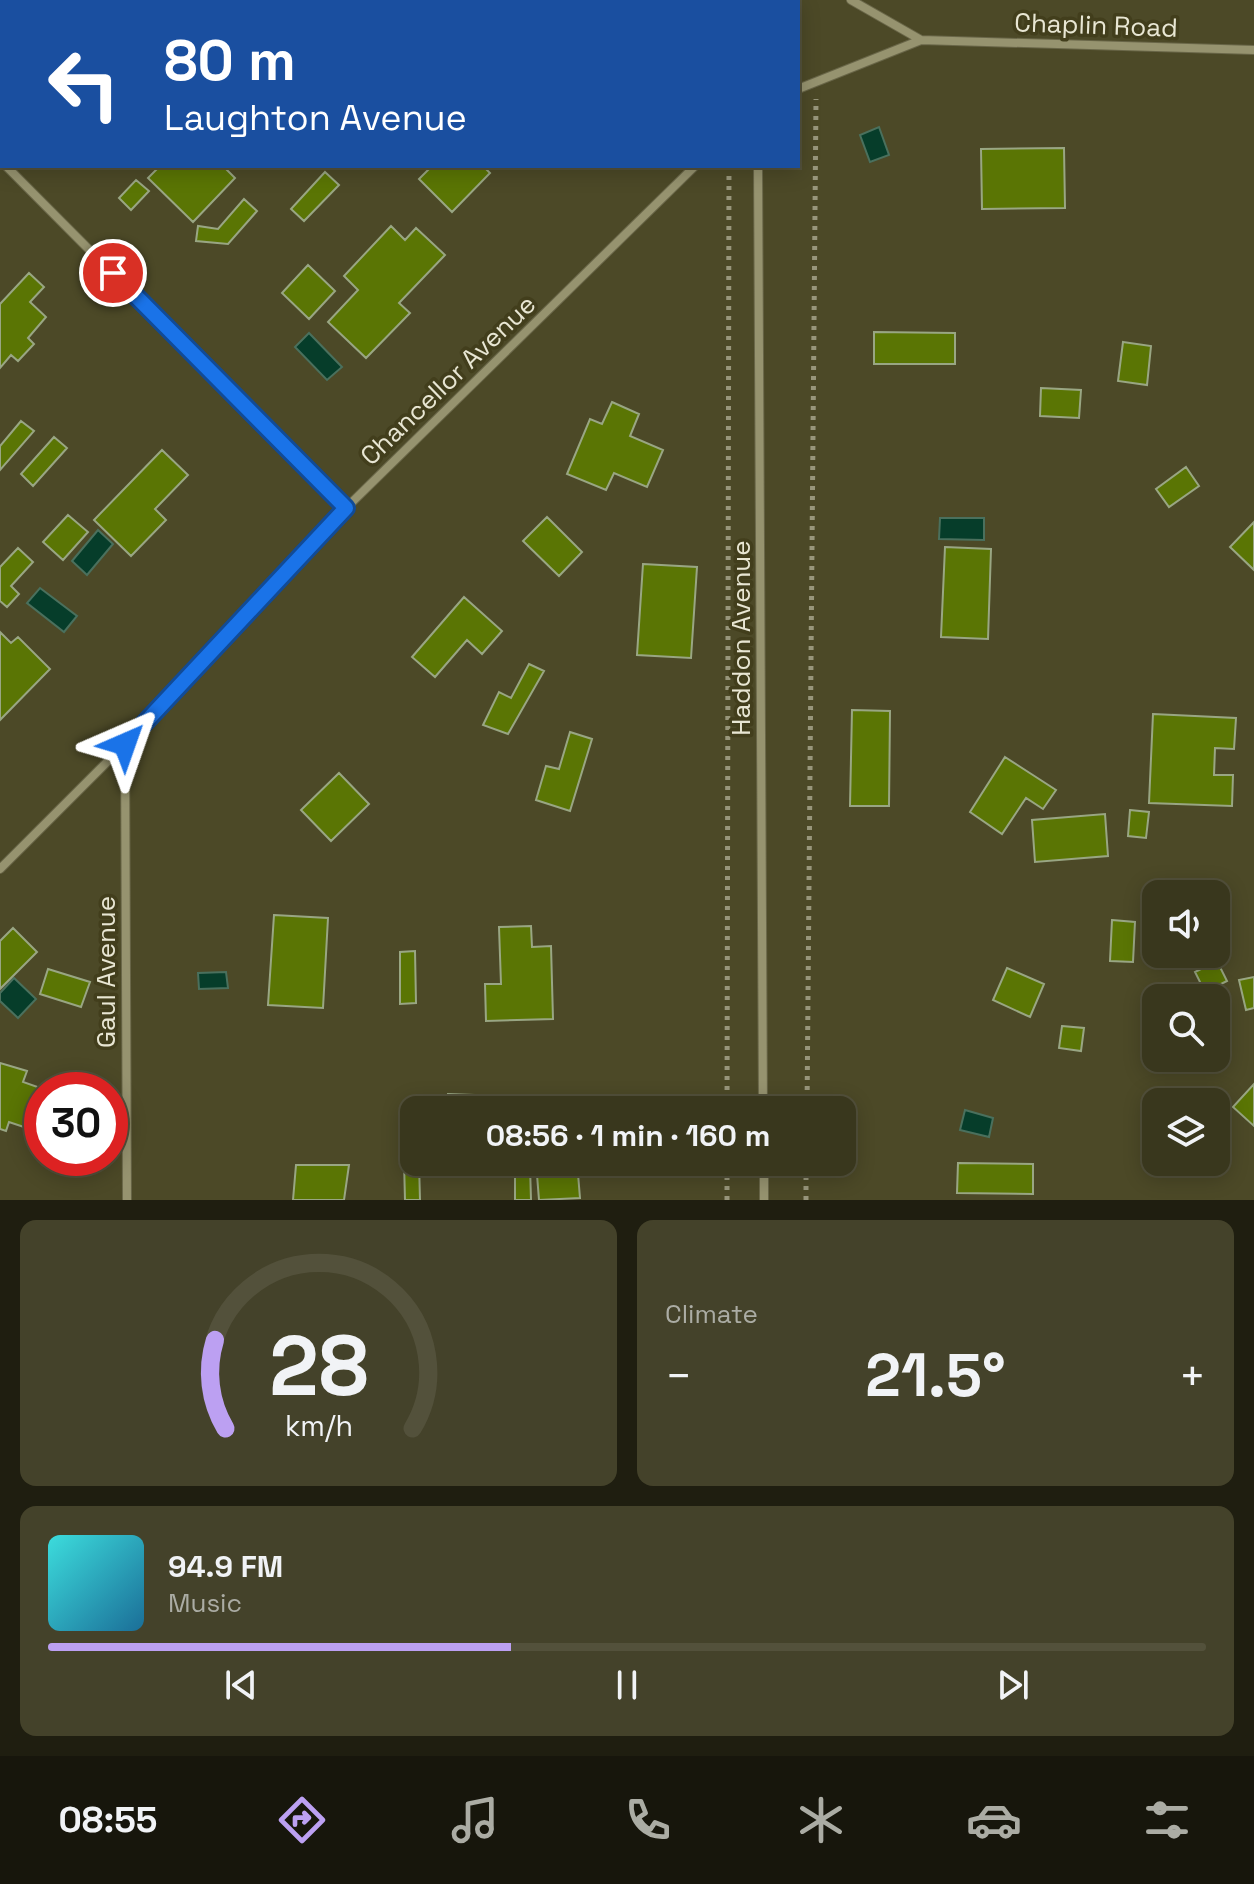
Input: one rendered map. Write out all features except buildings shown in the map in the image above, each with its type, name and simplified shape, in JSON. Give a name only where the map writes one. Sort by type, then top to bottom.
[{"type":"street","name":"Chaplin Road","points":[[851,0],[921,40],[1254,50]]},
{"type":"street","points":[[800,88],[921,40]]},
{"type":"street","points":[[10,168],[346,508]]},
{"type":"street","name":"Chancellor Avenue","points":[[0,869],[125,744],[346,508],[693,168]]},
{"type":"street","name":"Haddon Avenue","points":[[758,168],[763,1096]]},
{"type":"street","name":"Gaul Avenue","points":[[125,744],[127,1200]]},
{"type":"street","points":[[764,1176],[764,1200]]},
{"type":"path","points":[[807,1096],[816,81]]},
{"type":"path","points":[[727,1096],[729,168]]},
{"type":"path","points":[[727,1176],[727,1200]]},
{"type":"path","points":[[806,1176],[806,1200]]},
{"type":"shaded area","points":[[879,127],[889,155],[870,162],[860,135]]},
{"type":"shaded area","points":[[309,333],[342,367],[327,380],[295,347]]},
{"type":"shaded area","points":[[940,518],[984,518],[984,540],[939,539]]},
{"type":"shaded area","points":[[98,530],[113,544],[87,575],[72,561]]},
{"type":"shaded area","points":[[40,588],[77,616],[64,632],[27,603]]},
{"type":"shaded area","points":[[226,972],[228,988],[199,989],[198,973]]},
{"type":"shaded area","points":[[14,978],[36,999],[18,1018],[0,1001],[0,993]]},
{"type":"shaded area","points":[[965,1110],[993,1118],[989,1137],[960,1130]]},
{"type":"route","points":[[113,273],[346,508],[125,744]]}]
